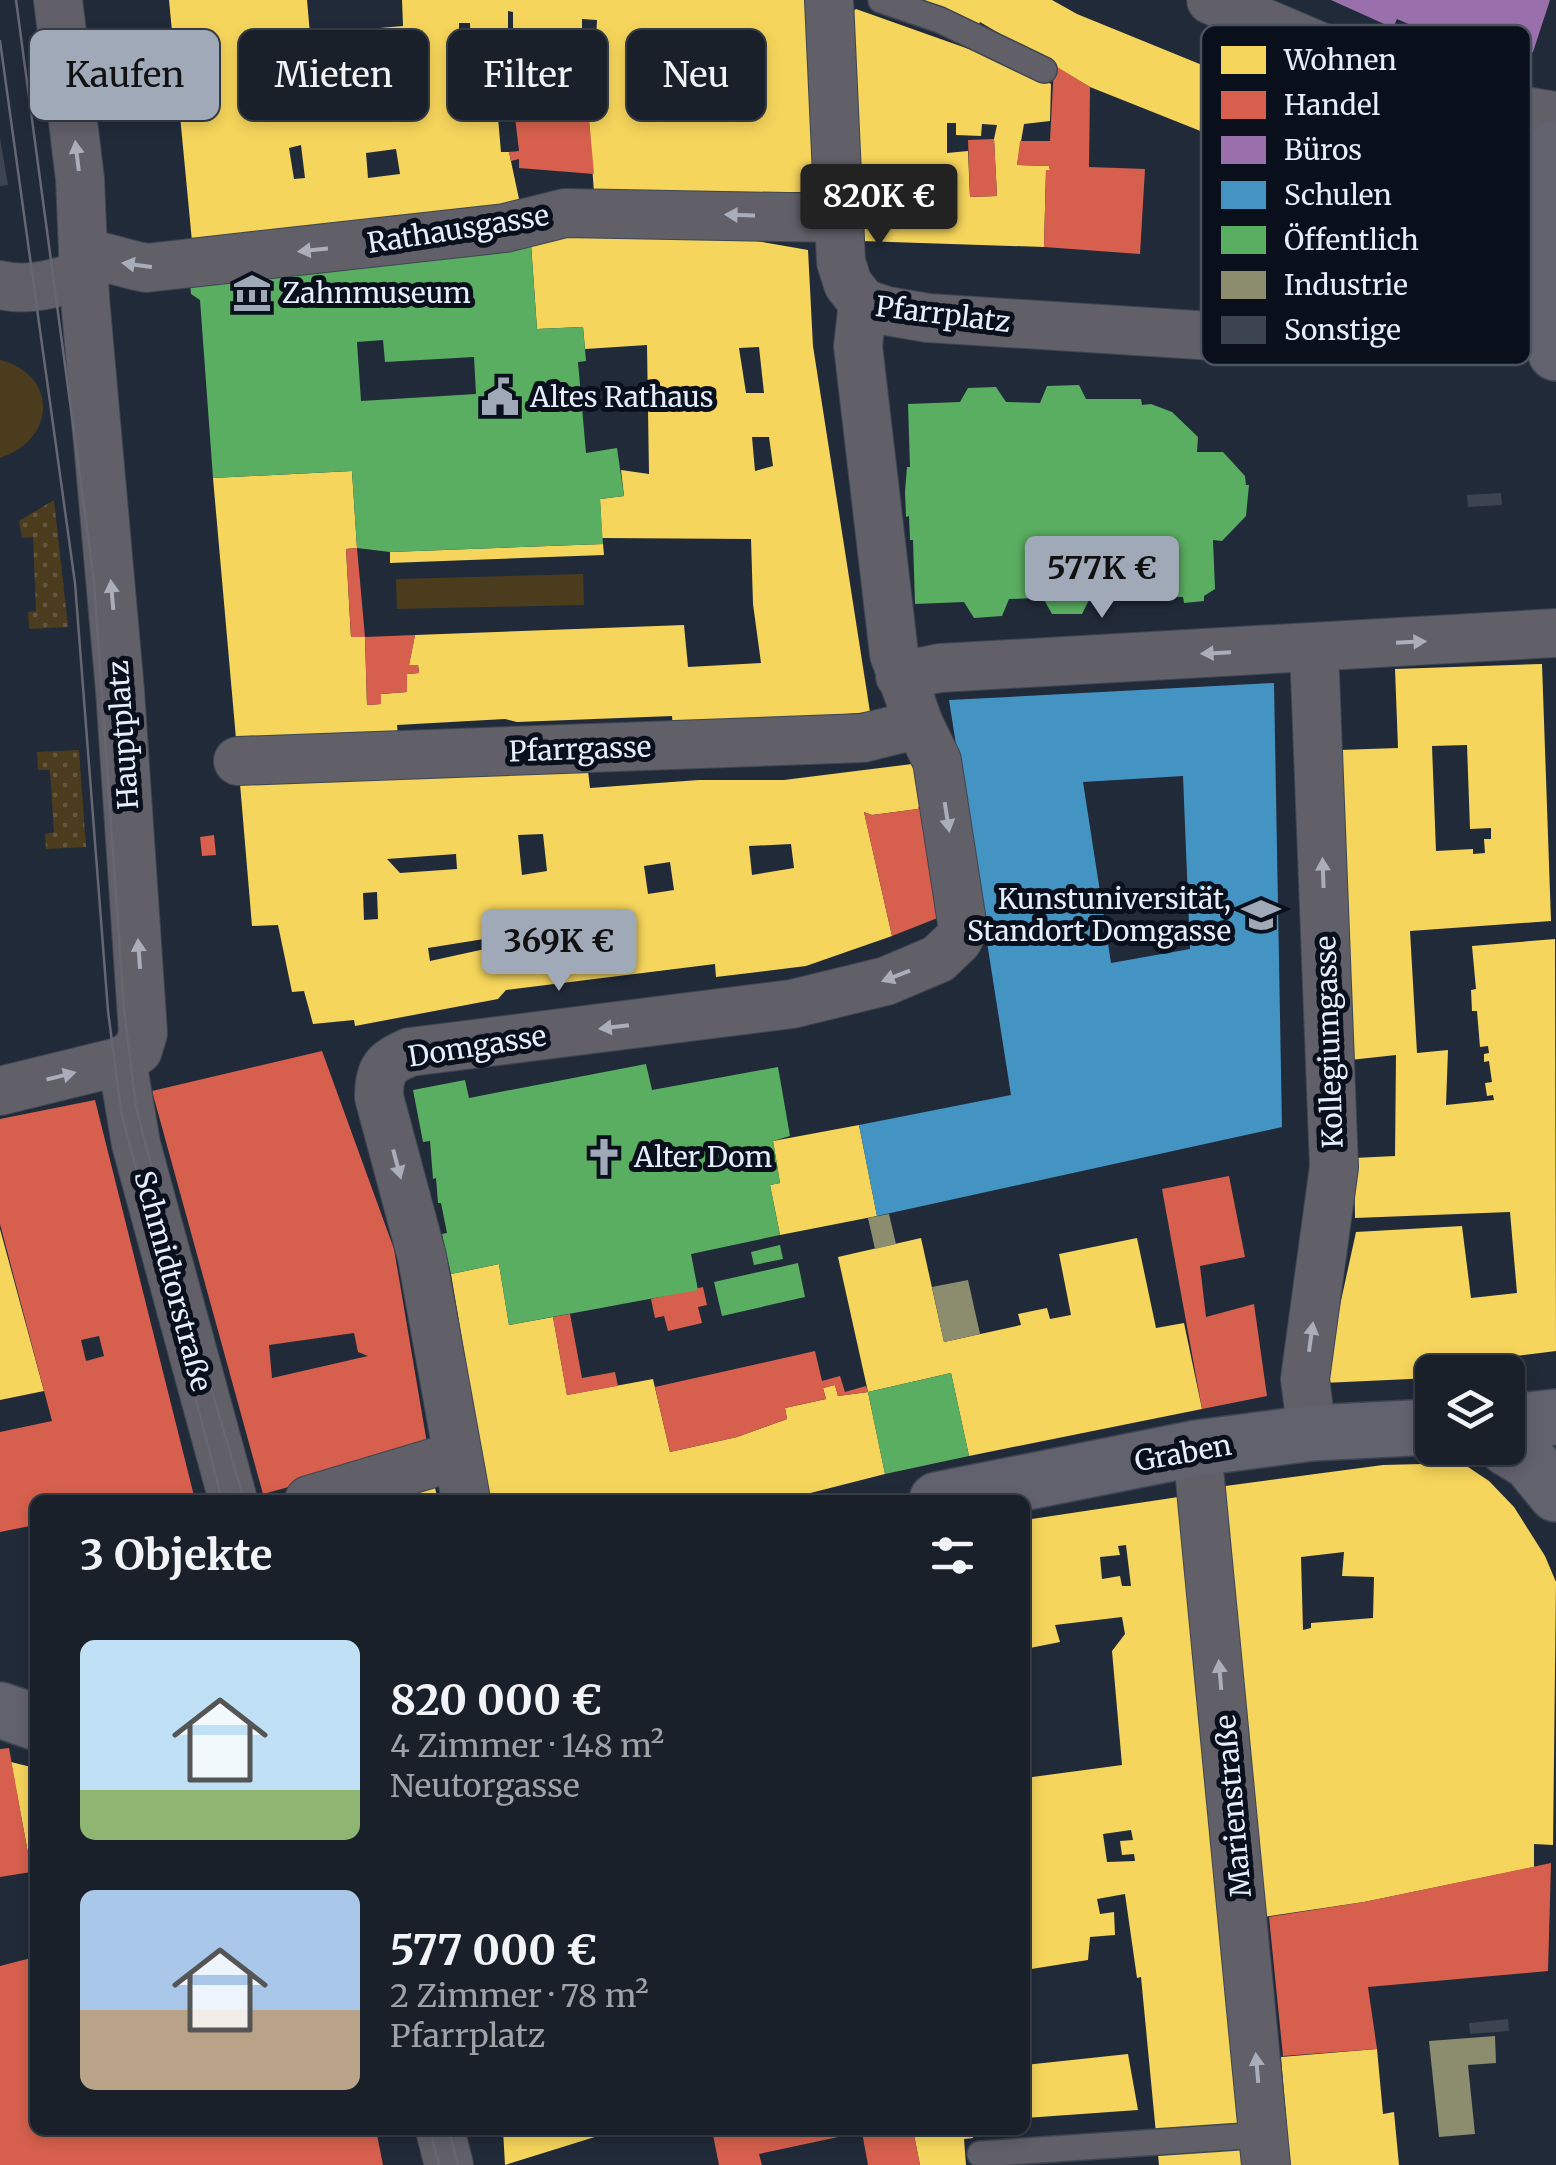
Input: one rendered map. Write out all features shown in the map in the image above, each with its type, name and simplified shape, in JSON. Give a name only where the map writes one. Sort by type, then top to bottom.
[{"type":"street","name":"Hauptplatz","points":[[58,0],[80,179],[83,264],[143,1009],[138,1050],[122,1061]]},
{"type":"street","points":[[829,0],[841,262],[848,284],[863,302]]},
{"type":"street","points":[[1211,0],[1269,25]]},
{"type":"street","points":[[1531,112],[1556,116]]},
{"type":"street","points":[[1556,148],[1552,201],[1556,352]]},
{"type":"street","name":"Rathausgasse","points":[[83,264],[108,256],[146,268],[505,228],[564,213],[837,218]]},
{"type":"street","points":[[0,285],[10,288],[54,284],[83,264]]},
{"type":"street","name":"Pfarrplatz","points":[[920,724],[894,654],[858,346],[863,302],[928,318],[1201,335]]},
{"type":"street","points":[[900,676],[940,668],[1556,632]]},
{"type":"street","name":"Kollegiumgasse","points":[[1312,1433],[1306,1379],[1334,1167],[1314,648]]},
{"type":"street","name":"Pfarrgasse","points":[[238,761],[864,738],[920,724]]},
{"type":"street","name":"Domgasse","points":[[461,1478],[422,1258],[379,1097],[382,1070],[390,1060],[410,1052],[792,1004],[886,981],[938,959],[958,940],[963,917],[938,761],[920,724]]},
{"type":"street","points":[[0,1091],[122,1061]]},
{"type":"street","name":"Schmidtorstraße","points":[[122,1061],[136,1144],[233,1495]]},
{"type":"street","points":[[1525,1420],[1556,1417]]},
{"type":"street","name":"Graben","points":[[962,1495],[1197,1448],[1312,1433],[1415,1428]]},
{"type":"street","name":"Marienstraße","points":[[1197,1448],[1265,2150]]},
{"type":"street","points":[[1525,1459],[1556,1494]]},
{"type":"street","points":[[344,1495],[461,1478]]},
{"type":"street","points":[[0,1710],[30,1720]]},
{"type":"street","points":[[441,2135],[448,2165]]},
{"type":"lane","points":[[881,0],[940,20],[1044,70]]},
{"type":"lane","points":[[980,2154],[1265,2150]]},
{"type":"shaded area","points":[[0,360],[33,379],[43,408],[32,437],[0,458]]},
{"type":"shaded area","points":[[54,500],[68,627],[29,629],[28,612],[36,611],[33,537],[22,538],[19,521]]},
{"type":"shaded area","points":[[583,574],[584,605],[397,609],[396,579]]},
{"type":"shaded area","points":[[79,750],[86,847],[46,849],[45,834],[54,832],[50,770],[38,770],[37,752]]},
{"type":"building: Wohnen","points":[[169,0],[307,0],[310,30],[239,30],[239,120],[428,120],[428,30],[356,30],[403,26],[402,0],[815,0],[818,192],[594,193],[589,120],[607,120],[607,30],[596,30],[597,20],[582,19],[582,30],[513,30],[513,12],[508,11],[508,30],[470,30],[470,23],[459,23],[459,30],[448,30],[448,120],[498,120],[501,152],[509,152],[522,213],[193,252],[180,120],[219,120],[219,30],[172,30]],"holes":[[[301,145],[305,178],[294,179],[289,148]],[[396,149],[400,174],[368,178],[366,153]]]},
{"type":"building: Wohnen","points":[[906,0],[1052,0],[1201,65],[1201,131],[1090,87],[980,22],[976,30]]},
{"type":"building: Wohnen","points":[[856,9],[1011,64],[1051,84],[1050,121],[1024,124],[1017,165],[1049,166],[1044,247],[861,241],[845,17]],"holes":[[[947,123],[956,123],[956,135],[981,136],[982,124],[997,125],[997,196],[970,197],[968,151],[947,153]]]},
{"type":"building: Wohnen","points":[[530,230],[711,233],[808,250],[813,346],[870,712],[673,729],[672,716],[397,725],[399,747],[237,750],[213,478],[352,471],[357,548],[346,549],[351,637],[365,637],[367,705],[381,704],[381,694],[407,692],[407,674],[419,673],[418,665],[409,665],[415,635],[684,625],[688,667],[761,663],[753,604],[751,539],[602,538],[600,499],[624,496],[621,470],[649,474],[647,345],[585,349],[583,327],[537,329]],"holes":[[[759,347],[764,393],[746,393],[739,348]],[[752,437],[769,437],[773,466],[755,471]]]},
{"type":"building: Wohnen","points":[[603,544],[604,555],[390,563],[390,552]]},
{"type":"building: Wohnen","points":[[1542,664],[1551,921],[1410,931],[1417,1053],[1448,1050],[1446,1105],[1494,1100],[1493,1095],[1487,1096],[1485,1083],[1492,1082],[1489,1061],[1484,1062],[1488,1046],[1480,1047],[1477,1011],[1472,1011],[1471,990],[1476,989],[1472,946],[1555,939],[1556,1351],[1524,1355],[1415,1355],[1415,1379],[1323,1383],[1356,1232],[1462,1226],[1471,1298],[1517,1293],[1510,1212],[1355,1218],[1354,1158],[1395,1156],[1396,1055],[1350,1060],[1339,750],[1398,748],[1395,669]],"holes":[[[1467,745],[1470,829],[1491,828],[1491,839],[1484,839],[1485,853],[1473,854],[1473,849],[1436,851],[1432,746]]]},
{"type":"building: Wohnen","points":[[912,764],[919,771],[924,794],[918,809],[872,815],[864,812],[892,936],[806,966],[716,977],[715,964],[506,990],[498,999],[355,1026],[354,1020],[313,1024],[304,991],[292,992],[278,925],[252,926],[239,772],[588,771],[590,788],[699,780],[784,780]],"holes":[[[543,834],[547,871],[522,875],[518,835]],[[791,844],[794,868],[752,875],[749,846]],[[456,854],[457,869],[400,873],[387,859]],[[670,862],[674,890],[648,894],[644,866]],[[377,892],[378,919],[364,920],[363,893]],[[484,939],[485,949],[430,961],[428,948]]]},
{"type":"building: Wohnen","points":[[859,1125],[877,1216],[780,1235],[770,1185],[780,1183],[773,1141]]},
{"type":"building: Wohnen","points":[[0,1229],[44,1391],[0,1400]]},
{"type":"building: Wohnen","points":[[921,1238],[944,1342],[1021,1325],[1018,1314],[1047,1308],[1050,1319],[1071,1315],[1059,1254],[1137,1238],[1156,1328],[1184,1323],[1202,1409],[969,1456],[951,1373],[868,1392],[838,1257]]},
{"type":"building: Wohnen","points":[[499,1264],[509,1325],[553,1317],[567,1395],[653,1379],[670,1452],[737,1437],[787,1419],[785,1408],[826,1399],[823,1388],[835,1385],[838,1396],[868,1392],[885,1474],[803,1495],[488,1495],[451,1274]]},
{"type":"building: Wohnen","points":[[1383,1465],[1465,1465],[1489,1481],[1514,1507],[1545,1556],[1556,1582],[1553,1845],[1534,1844],[1534,1867],[1364,1902],[1256,1918],[1218,1487]],"holes":[[[1344,1552],[1342,1576],[1374,1577],[1373,1618],[1311,1623],[1311,1628],[1303,1630],[1301,1557]]]},
{"type":"building: Wohnen","points":[[434,1484],[437,1495],[396,1495]]},
{"type":"building: Wohnen","points":[[1185,1496],[1246,2165],[1159,2165],[1141,1977],[1137,1978],[1125,1894],[1097,1899],[1100,1914],[1114,1912],[1115,1935],[1090,1937],[1088,1960],[1030,1969],[1030,1777],[1122,1765],[1112,1651],[1125,1634],[1122,1617],[1055,1625],[1060,1642],[1030,1648],[1030,1519]],"holes":[[[1126,1545],[1131,1586],[1122,1586],[1120,1576],[1102,1579],[1100,1557],[1120,1555],[1118,1546]],[[1131,1830],[1133,1840],[1120,1841],[1122,1855],[1134,1854],[1135,1861],[1107,1862],[1103,1834]]]},
{"type":"building: Wohnen","points":[[11,1762],[30,1767],[28,1853]]},
{"type":"building: Wohnen","points":[[1377,2049],[1383,2114],[1394,2112],[1399,2165],[1290,2165],[1281,2057]]},
{"type":"building: Wohnen","points":[[1128,2054],[1138,2110],[1030,2118],[1030,2064]]},
{"type":"building: Wohnen","points":[[503,2135],[601,2135],[505,2165]]},
{"type":"building: Wohnen","points":[[914,2135],[973,2135],[964,2139],[966,2165],[920,2165]]},
{"type":"building: Handel","points":[[1054,65],[1090,87],[1089,167],[1145,169],[1140,254],[1044,247],[1049,166],[1017,165],[1020,141],[1050,141]]},
{"type":"building: Handel","points":[[515,120],[589,120],[594,174],[519,168],[519,159],[511,161],[509,152],[519,151]]},
{"type":"building: Handel","points":[[994,139],[997,196],[970,197],[968,140]]},
{"type":"building: Handel","points":[[357,548],[365,637],[351,637],[346,549]]},
{"type":"building: Handel","points":[[415,635],[409,665],[418,665],[419,673],[407,674],[407,692],[381,694],[381,704],[367,705],[365,637]]},
{"type":"building: Handel","points":[[923,795],[945,915],[892,936],[864,812],[872,815],[918,809]]},
{"type":"building: Handel","points":[[214,835],[216,855],[202,856],[200,837]]},
{"type":"building: Handel","points":[[322,1051],[394,1249],[428,1449],[263,1494],[152,1091]],"holes":[[[354,1333],[358,1352],[368,1356],[272,1378],[269,1345]]]},
{"type":"building: Handel","points":[[95,1100],[194,1495],[30,1495],[30,1526],[0,1532],[0,1432],[52,1421],[0,1224],[0,1119]],"holes":[[[99,1336],[104,1356],[86,1361],[81,1340]]]},
{"type":"building: Handel","points":[[1229,1176],[1245,1257],[1200,1266],[1206,1317],[1254,1304],[1267,1396],[1202,1409],[1162,1189]]},
{"type":"building: Handel","points":[[703,1287],[707,1305],[698,1307],[702,1323],[668,1331],[664,1316],[655,1318],[651,1299]]},
{"type":"building: Handel","points":[[570,1314],[582,1378],[615,1372],[618,1386],[567,1395],[553,1317]]},
{"type":"building: Handel","points":[[815,1351],[822,1381],[840,1376],[845,1392],[866,1386],[868,1392],[838,1396],[835,1385],[823,1388],[826,1399],[785,1408],[787,1419],[737,1437],[670,1452],[655,1387]]},
{"type":"building: Handel","points":[[9,1748],[30,1872],[0,1877],[0,1749]]},
{"type":"building: Handel","points":[[1551,1863],[1548,1971],[1368,1987],[1377,2049],[1283,2056],[1269,1917],[1364,1902]]},
{"type":"building: Handel","points":[[30,1958],[30,2135],[377,2135],[383,2165],[0,2165],[0,1966]]},
{"type":"building: Handel","points":[[713,2135],[848,2135],[759,2154],[762,2165],[719,2165]]},
{"type":"building: Handel","points":[[863,2135],[914,2135],[920,2165],[868,2165]]},
{"type":"building: Büros","points":[[1331,0],[1550,0],[1531,53],[1531,25],[1411,25],[1397,19],[1394,25]]},
{"type":"building: Schulen","points":[[1274,683],[1282,1127],[877,1216],[859,1125],[1011,1095],[949,700]],"holes":[[[1183,776],[1190,949],[1111,963],[1083,782]]]},
{"type":"building: Öffentlich","name":"Altes Rathaus","points":[[531,245],[537,329],[583,327],[586,361],[578,362],[586,453],[617,448],[624,496],[600,499],[603,544],[390,552],[357,548],[352,471],[213,478],[200,300],[191,294],[190,284]],"holes":[[[383,340],[385,362],[474,357],[476,394],[361,401],[357,342]]]},
{"type":"building: Öffentlich","points":[[1079,385],[1086,399],[1141,399],[1142,405],[1151,404],[1172,412],[1198,437],[1197,452],[1223,452],[1245,476],[1249,485],[1246,516],[1222,541],[1213,540],[1215,589],[1204,596],[1204,601],[1184,603],[1183,597],[1090,598],[1082,614],[1052,614],[1043,598],[1009,599],[1002,616],[974,618],[964,602],[915,604],[913,540],[909,516],[906,517],[905,492],[910,467],[908,404],[960,402],[968,388],[996,387],[1006,402],[1040,403],[1047,386]]},
{"type":"building: Öffentlich","name":"Alter Dom","points":[[646,1064],[652,1090],[778,1067],[790,1136],[773,1141],[780,1183],[770,1185],[780,1235],[691,1254],[698,1290],[509,1325],[499,1264],[451,1274],[430,1141],[423,1142],[413,1090],[465,1080],[469,1098]]},
{"type":"building: Öffentlich","points":[[780,1245],[783,1259],[754,1265],[751,1252]]},
{"type":"building: Öffentlich","points":[[798,1263],[805,1297],[722,1316],[714,1282]]},
{"type":"building: Öffentlich","points":[[951,1373],[969,1456],[885,1474],[868,1392]]},
{"type":"building: Industrie","points":[[889,1214],[896,1244],[875,1249],[868,1218]]},
{"type":"building: Industrie","points":[[968,1280],[980,1334],[944,1342],[932,1287]]},
{"type":"building: Industrie","points":[[1495,2036],[1496,2063],[1468,2065],[1475,2134],[1439,2137],[1429,2041]]},
{"type":"building: Sonstige","points":[[0,138],[8,185],[0,186]]},
{"type":"building: Sonstige","points":[[1501,493],[1502,505],[1468,507],[1467,495]]},
{"type":"building: Sonstige","points":[[1508,2019],[1509,2031],[1470,2034],[1469,2023]]},
{"type":"tram line","points":[[16,0],[94,581],[124,1009],[136,1107],[243,1495]]},
{"type":"tram line","points":[[0,41],[75,583],[108,1011],[121,1111],[221,1495]]},
{"type":"tram line","points":[[431,2135],[439,2165]]},
{"type":"tram line","points":[[450,2135],[458,2165]]},
{"type":"place","name":"Zahnmuseum","points":[[252,293]]},
{"type":"place","name":"Altes Rathaus","points":[[500,397]]},
{"type":"place","name":"Kunstuniversität, Standort Domgasse","points":[[1261,915]]},
{"type":"place","name":"Alter Dom","points":[[604,1157]]}]
